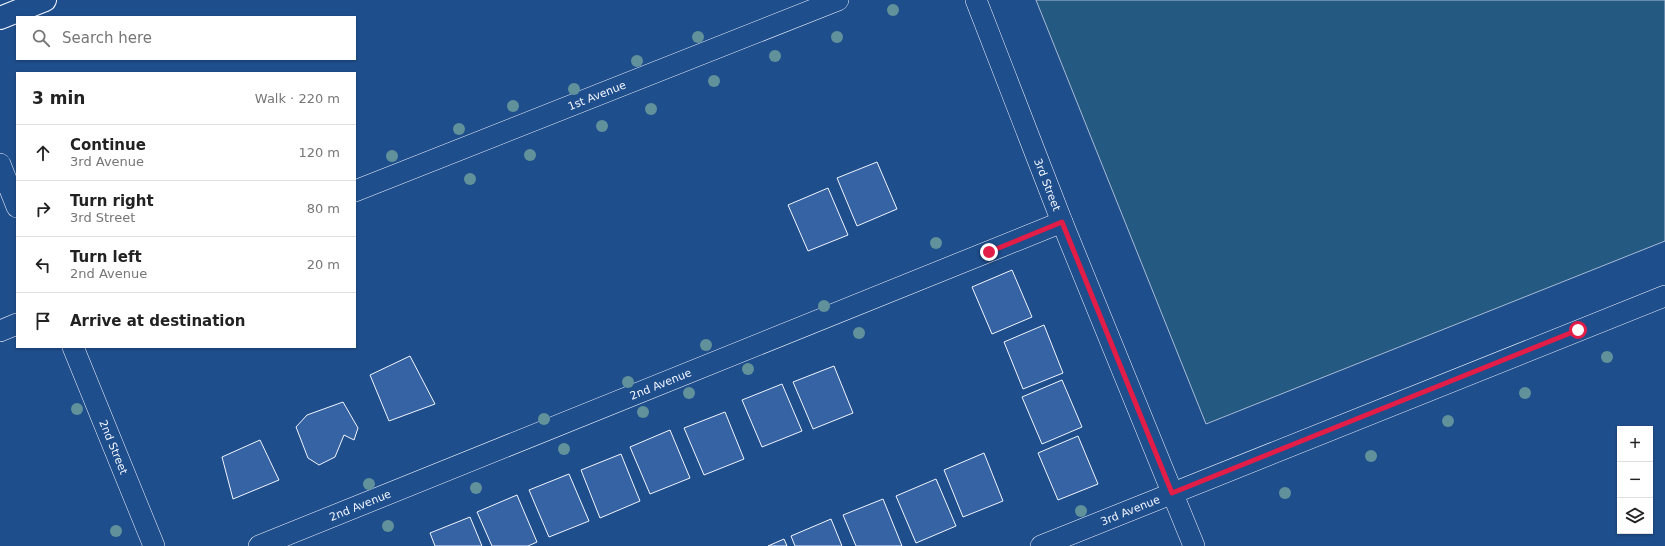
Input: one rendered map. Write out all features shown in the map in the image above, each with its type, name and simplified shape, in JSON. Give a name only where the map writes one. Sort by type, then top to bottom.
[{"type":"street","points":[[0,18],[45,0]]},
{"type":"street","name":"1st Avenue","points":[[356,190],[838,0]]},
{"type":"street","name":"3rd Street","points":[[976,0],[1062,222],[1194,546]]},
{"type":"street","points":[[0,164],[16,204]]},
{"type":"street","name":"2nd Avenue","points":[[259,546],[1062,222]]},
{"type":"street","name":"3rd Avenue","points":[[1041,546],[1665,296]]},
{"type":"street","points":[[0,331],[16,324]]},
{"type":"street","name":"2nd Street","points":[[73,348],[154,546]]},
{"type":"shaded area","points":[[1036,0],[1665,0],[1665,241],[1206,424]]},
{"type":"building","points":[[877,162],[897,209],[857,226],[837,178]]},
{"type":"building","points":[[828,188],[848,235],[808,251],[788,205]]},
{"type":"building","points":[[1012,270],[1032,317],[992,334],[972,287]]},
{"type":"building","points":[[1044,325],[1063,373],[1023,389],[1004,342]]},
{"type":"building","points":[[410,356],[435,404],[389,421],[370,375]]},
{"type":"building","points":[[834,366],[853,413],[813,429],[793,382]]},
{"type":"building","points":[[1062,380],[1082,427],[1042,444],[1022,397]]},
{"type":"building","points":[[782,384],[802,431],[762,447],[742,400]]},
{"type":"building","points":[[343,402],[358,428],[354,440],[344,435],[335,457],[319,465],[308,458],[296,427],[307,415]]},
{"type":"building","points":[[725,412],[744,459],[704,475],[684,428]]},
{"type":"building","points":[[670,430],[690,478],[650,494],[630,447]]},
{"type":"building","points":[[1078,436],[1098,484],[1058,500],[1038,453]]},
{"type":"building","points":[[260,440],[279,480],[233,499],[222,457]]},
{"type":"building","points":[[984,453],[1003,501],[963,517],[944,470]]},
{"type":"building","points":[[621,454],[640,501],[600,518],[581,470]]},
{"type":"building","points":[[569,474],[589,521],[549,537],[529,490]]},
{"type":"building","points":[[936,479],[956,526],[916,543],[896,496]]},
{"type":"building","points":[[517,495],[537,542],[528,546],[492,546],[477,512]]},
{"type":"building","points":[[883,499],[902,546],[856,546],[843,515]]},
{"type":"building","points":[[470,517],[482,546],[435,546],[430,533]]},
{"type":"building","points":[[831,519],[842,546],[795,546],[791,536]]},
{"type":"building","points":[[784,539],[787,546],[768,546]]},
{"type":"route","points":[[989,252],[1062,222],[1172,493],[1578,330]]}]
